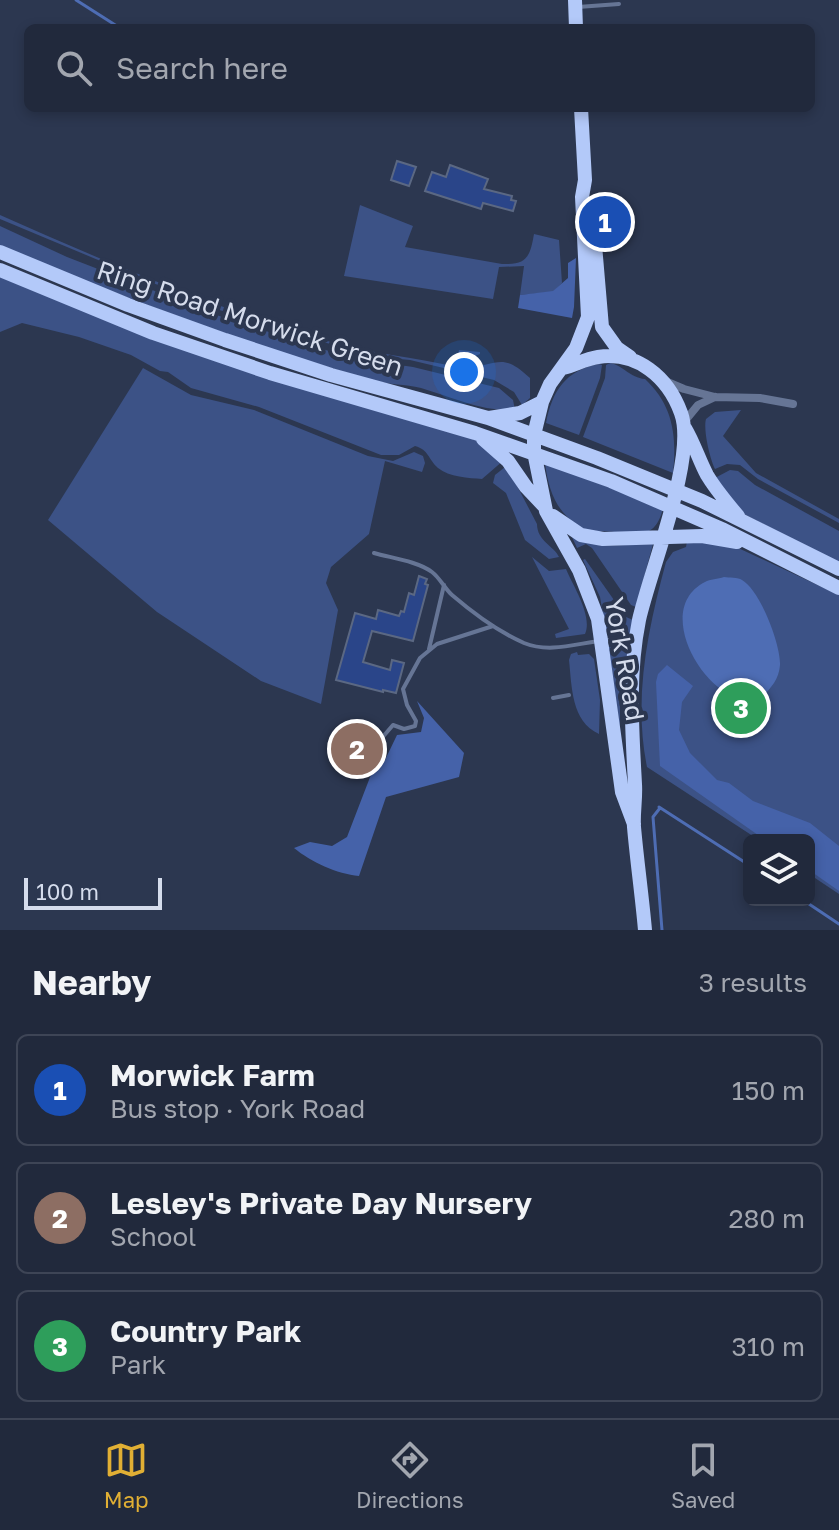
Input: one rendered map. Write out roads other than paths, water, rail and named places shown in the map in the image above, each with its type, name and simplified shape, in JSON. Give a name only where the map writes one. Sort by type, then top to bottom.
[{"type":"highway","points":[[575,4],[576,24]]},
{"type":"highway","points":[[581,112],[588,317],[581,338],[550,384],[534,435],[534,452],[545,508],[581,535],[610,540],[702,536],[753,546],[839,588]]},
{"type":"highway","points":[[585,180],[590,195],[602,327],[617,348],[663,380],[672,393],[717,491],[743,521]]},
{"type":"highway","name":"Ring Road Morwick Green","points":[[0,252],[128,305],[225,340],[331,375],[488,418],[534,435],[676,490],[839,569]]},
{"type":"highway","name":"Ring Road Morwick Green","points":[[0,270],[153,333],[226,358],[534,452],[672,505],[753,546]]},
{"type":"highway","points":[[563,368],[598,357],[622,357],[637,361]]},
{"type":"highway","name":"Ring Road Morwick Green","points":[[488,418],[520,413],[542,402]]},
{"type":"highway","name":"York Road","points":[[645,930],[634,824],[636,788],[630,712],[635,644],[684,456],[685,425]]},
{"type":"highway","name":"Ring Road Morwick Green","points":[[475,433],[508,461],[545,508]]},
{"type":"highway","name":"York Road","points":[[545,508],[583,578],[598,619],[622,792],[634,824]]},
{"type":"street","points":[[663,380],[715,397],[760,398],[793,404]]},
{"type":"street","points":[[685,425],[698,405],[715,397]]},
{"type":"lane","points":[[575,4],[619,4]]},
{"type":"lane","points":[[374,553],[432,572],[451,594],[493,626],[524,642],[556,649],[601,642],[627,641],[635,644]]},
{"type":"lane","points":[[428,652],[444,585]]},
{"type":"lane","points":[[381,739],[393,725],[404,729],[415,726],[416,721],[403,689],[420,658],[437,644],[493,626]]},
{"type":"lane","points":[[553,698],[569,695]]},
{"type":"waterway","points":[[76,0],[114,24]]},
{"type":"waterway","points":[[659,807],[743,861]]},
{"type":"waterway","points":[[660,808],[653,817],[662,930]]},
{"type":"waterway","points":[[812,906],[839,924]]},
{"type":"place","name":"Morwick Farm","points":[[605,222]]},
{"type":"place","name":"Country Park","points":[[741,708]]},
{"type":"place","name":"Lesley's Private Day Nursery","points":[[357,749]]}]
